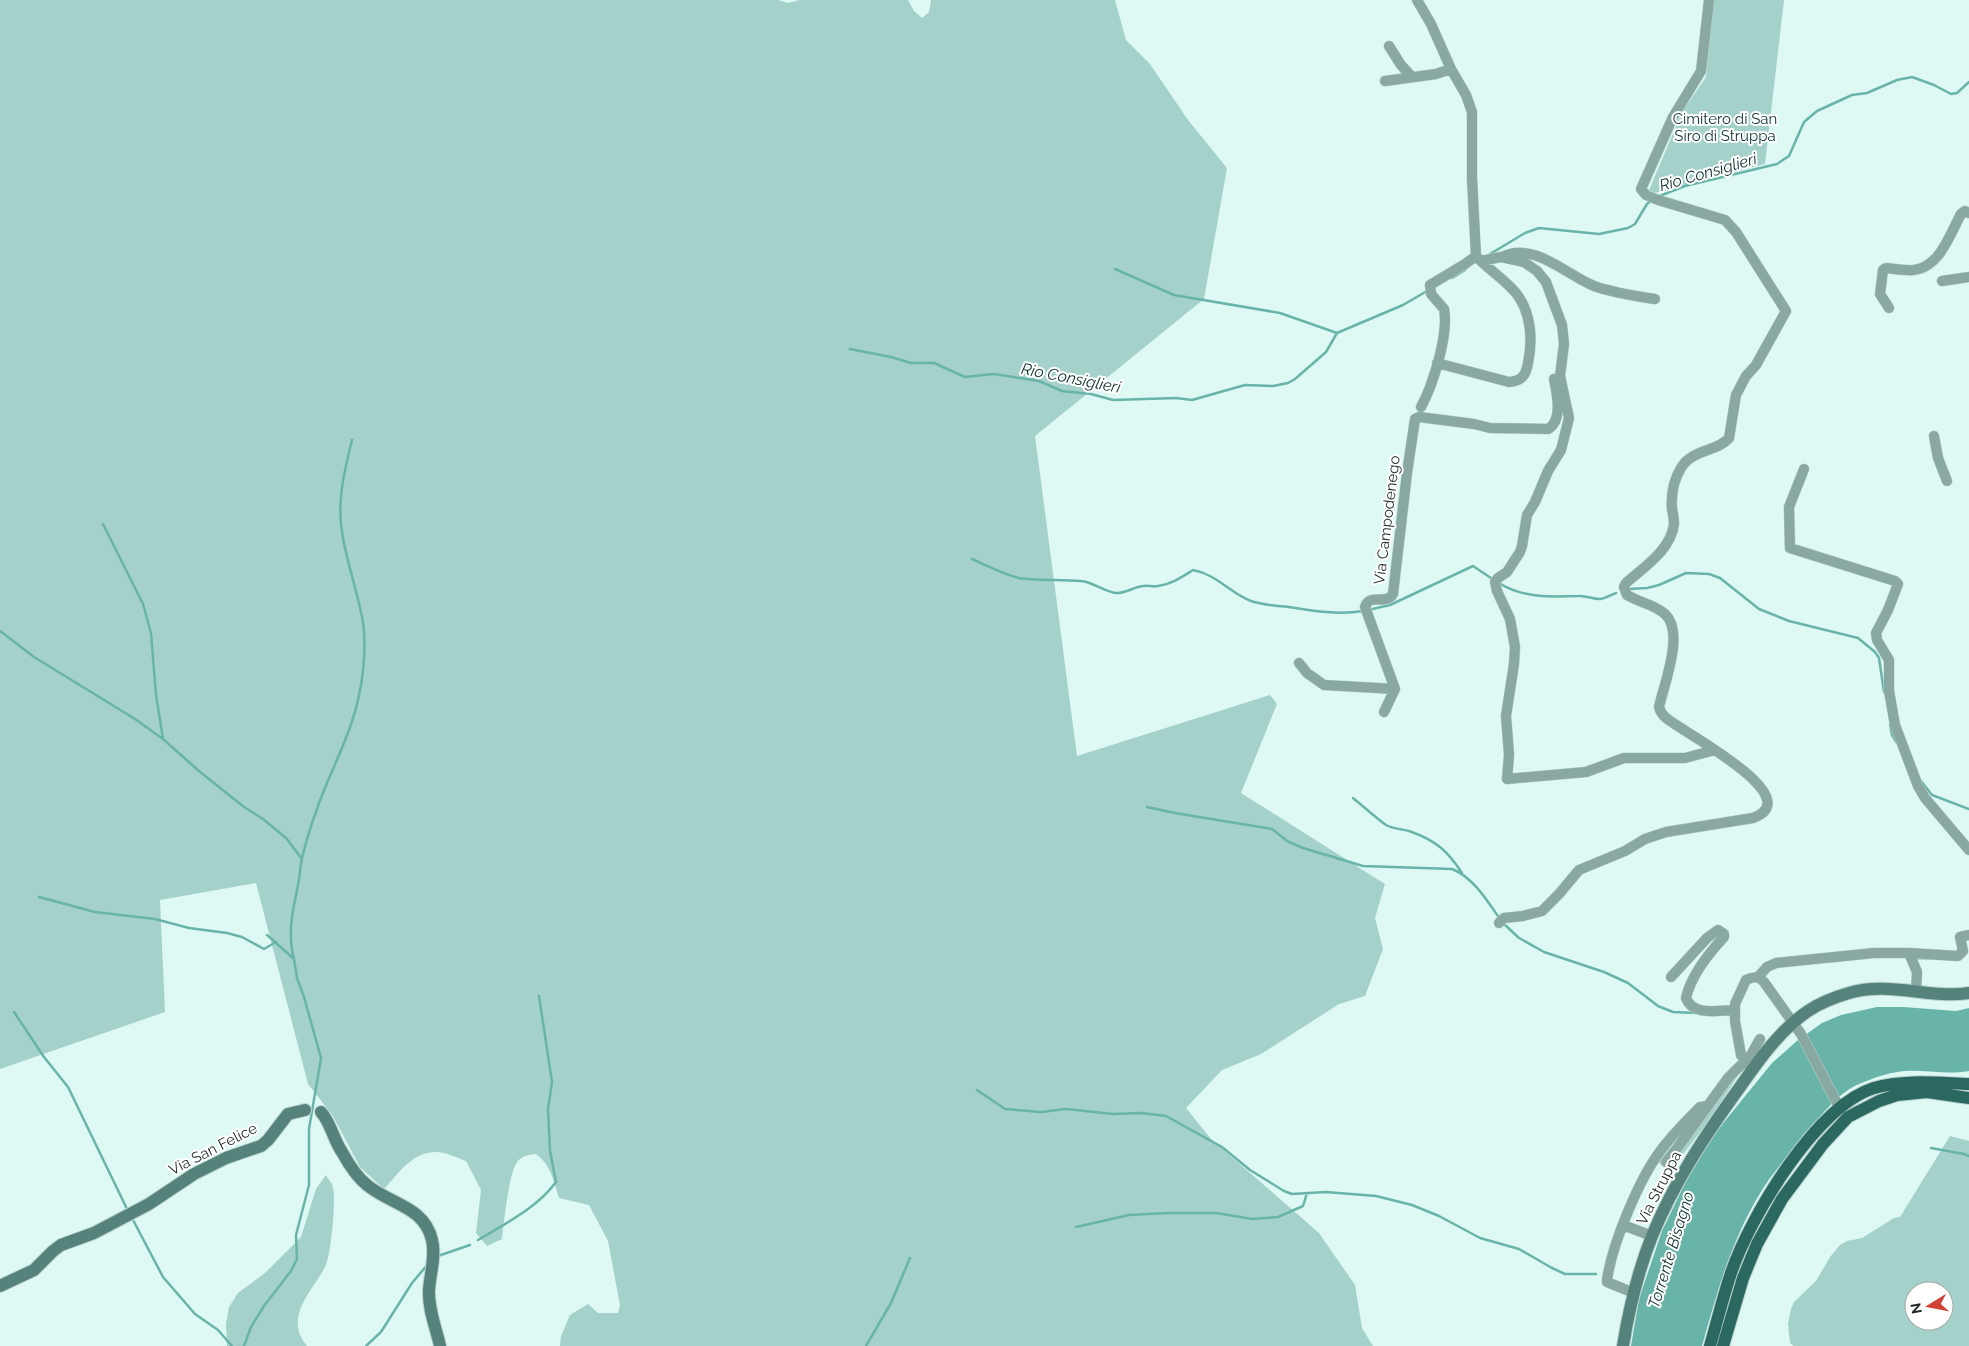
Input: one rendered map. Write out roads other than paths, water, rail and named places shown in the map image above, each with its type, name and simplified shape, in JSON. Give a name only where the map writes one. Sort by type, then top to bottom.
[{"type":"main road","points":[[1710,1346],[1731,1272],[1744,1241],[1771,1192],[1812,1135],[1838,1105],[1863,1093],[1892,1085],[1920,1082],[1969,1084]]},
{"type":"main road","points":[[1723,1346],[1742,1278],[1757,1244],[1782,1199],[1823,1144],[1848,1117],[1879,1101],[1897,1095],[1927,1092],[1969,1098]]},
{"type":"street","points":[[1417,0],[1431,24],[1450,69],[1464,90],[1472,112],[1472,178],[1481,260],[1516,293],[1530,322],[1529,360],[1524,376],[1518,380],[1509,382],[1437,363]]},
{"type":"street","points":[[1502,921],[1538,912],[1559,894],[1580,870],[1625,851],[1645,839],[1666,832],[1753,818],[1762,814],[1768,807],[1768,802],[1762,790],[1750,775],[1696,736],[1666,718],[1660,711],[1659,707],[1673,650],[1673,625],[1670,619],[1661,611],[1630,597],[1624,590],[1661,552],[1673,530],[1672,489],[1684,463],[1699,453],[1726,442],[1729,438],[1736,395],[1746,376],[1756,365],[1786,311],[1736,232],[1725,220],[1658,200],[1642,192],[1641,186],[1651,169],[1673,117],[1701,71],[1710,0]]},
{"type":"street","points":[[1389,46],[1401,65],[1412,76]]},
{"type":"street","points":[[1385,80],[1436,74],[1450,69]]},
{"type":"street","points":[[1889,308],[1880,294],[1883,270],[1886,268],[1915,270],[1931,263],[1942,250],[1960,214],[1965,211],[1969,212]]},
{"type":"street","points":[[1421,408],[1430,391],[1444,332],[1445,313],[1443,307],[1430,291],[1431,284],[1465,264],[1501,257],[1513,252],[1529,253],[1594,286],[1655,300]]},
{"type":"street","points":[[1501,257],[1518,260],[1530,265],[1542,276],[1551,293],[1562,325],[1564,344],[1560,376],[1569,418],[1560,450],[1548,471],[1535,502],[1527,514],[1520,552],[1507,572],[1496,582],[1496,588],[1510,619],[1514,647],[1511,690],[1506,716],[1510,755],[1507,779],[1586,772],[1624,758],[1685,758],[1715,750]]},
{"type":"street","name":"Via Campodenego","points":[[1395,689],[1365,610],[1370,600],[1390,599],[1393,594],[1414,422],[1420,417],[1490,428],[1514,427],[1539,430],[1551,428],[1555,424],[1557,405],[1553,373],[1557,333],[1543,289],[1533,275],[1516,265],[1481,260]]},
{"type":"street","points":[[1942,281],[1969,277]]},
{"type":"street","points":[[1934,436],[1938,458],[1946,481]]},
{"type":"street","points":[[1804,468],[1789,507],[1790,548],[1895,581],[1898,584],[1888,610],[1876,633],[1876,638],[1889,660],[1889,691],[1896,725],[1921,793],[1969,850]]},
{"type":"street","points":[[1299,663],[1311,676],[1324,685],[1395,689],[1384,712]]},
{"type":"street","points":[[1671,978],[1708,938],[1718,930],[1721,931],[1724,937],[1708,956],[1686,998],[1691,1006],[1709,1012],[1735,1010]]},
{"type":"street","points":[[1749,1066],[1741,1055],[1735,1004],[1746,980],[1758,977],[1767,967],[1782,962],[1874,953],[1909,953],[1955,957],[1960,956],[1963,951],[1960,938],[1969,935]]},
{"type":"street","points":[[1909,953],[1917,972],[1916,991]]},
{"type":"street","points":[[1758,977],[1764,982],[1801,1034],[1838,1105]]},
{"type":"street","name":"Via Struppa","points":[[1666,1162],[1728,1078],[1749,1066],[1780,1035],[1808,1011],[1831,999],[1865,989],[1884,988],[1950,995],[1969,994]]},
{"type":"street","name":"Via Struppa","points":[[1623,1346],[1634,1293],[1652,1236],[1684,1170],[1728,1104],[1749,1066],[1751,1055],[1760,1039]]},
{"type":"street","points":[[1634,1293],[1606,1280],[1611,1258],[1623,1225],[1650,1168],[1660,1151],[1707,1105],[1728,1104]]},
{"type":"street","name":"Via San Felice","points":[[0,1286],[34,1270],[53,1251],[61,1246],[94,1233],[130,1214],[194,1174],[226,1158],[261,1146],[288,1114],[305,1110],[320,1112],[327,1119],[341,1152],[366,1184],[382,1196],[402,1204],[420,1217],[432,1239],[430,1306],[440,1346]]},
{"type":"street","name":"Via Struppa","points":[[1660,1151],[1674,1152]]},
{"type":"street","points":[[1623,1225],[1652,1236]]},
{"type":"water","name":"Torrente Bisagno","points":[[1877,1007],[1956,1011],[1969,1008],[1969,1071],[1953,1073],[1895,1072],[1855,1086],[1839,1097],[1825,1111],[1770,1178],[1758,1197],[1737,1238],[1729,1259],[1714,1302],[1702,1346],[1631,1346],[1639,1299],[1662,1231],[1689,1175],[1716,1132],[1772,1063],[1798,1040],[1822,1023],[1841,1015]]},
{"type":"waterway","name":"Rio Consiglieri","points":[[1657,197],[1685,186],[1777,164],[1789,156],[1804,122],[1817,111],[1852,95],[1867,93],[1897,80],[1912,77],[1951,94],[1957,93],[1969,82]]},
{"type":"waterway","name":"Rio Consiglieri","points":[[1490,254],[1525,233],[1539,228],[1599,234],[1628,228],[1635,224],[1647,204],[1652,200]]},
{"type":"waterway","points":[[1115,269],[1174,295],[1280,313],[1337,333]]},
{"type":"waterway","name":"Rio Consiglieri","points":[[1452,278],[1465,270]]},
{"type":"waterway","name":"Rio Consiglieri","points":[[850,349],[911,363],[934,363],[965,377],[994,374],[1039,381],[1062,391],[1091,394],[1113,400],[1176,398],[1192,400],[1245,385],[1273,386],[1288,383],[1326,352],[1337,333],[1403,305],[1427,291]]},
{"type":"waterway","points":[[294,959],[291,940],[292,922],[302,858],[316,811],[350,726],[363,674],[363,622],[345,548],[340,513],[344,476],[352,440]]},
{"type":"waterway","points":[[103,524],[143,604],[151,633],[156,695],[163,739]]},
{"type":"waterway","points":[[972,559],[1019,578],[1081,581],[1117,593],[1145,586],[1168,584],[1193,570],[1209,575],[1243,598],[1251,601],[1326,612],[1363,611]]},
{"type":"waterway","points":[[1368,610],[1390,605],[1473,566],[1494,580]]},
{"type":"waterway","points":[[1629,589],[1659,585],[1686,573],[1709,574],[1720,578],[1759,609],[1789,621],[1858,638],[1875,652],[1879,658],[1884,692]]},
{"type":"waterway","points":[[1499,583],[1517,592],[1537,596],[1581,596],[1598,599],[1616,593]]},
{"type":"waterway","points":[[0,631],[34,657],[135,719],[163,739],[199,771],[286,838],[302,859]]},
{"type":"waterway","points":[[1890,724],[1892,735],[1896,742]]},
{"type":"waterway","points":[[1921,781],[1932,795],[1969,809]]},
{"type":"waterway","points":[[1353,798],[1386,825],[1409,831],[1433,842],[1451,858],[1462,873]]},
{"type":"waterway","points":[[1147,807],[1272,829],[1287,841],[1303,848],[1363,866],[1452,869],[1473,884],[1500,919]]},
{"type":"waterway","points":[[39,897],[95,912],[155,919],[189,928],[227,933],[242,937],[264,949],[276,942]]},
{"type":"waterway","points":[[1504,924],[1519,938],[1544,952],[1604,972],[1628,983],[1658,1006],[1673,1012],[1696,1013]]},
{"type":"waterway","points":[[244,1346],[251,1327],[264,1306],[291,1271],[297,1259],[296,1235],[309,1185],[309,1129],[321,1058],[297,978],[294,959],[267,935]]},
{"type":"waterway","points":[[478,1240],[540,1200],[556,1182],[550,1151],[548,1109],[552,1082],[539,996]]},
{"type":"waterway","points":[[14,1012],[44,1057],[68,1087],[128,1211]]},
{"type":"waterway","points":[[977,1090],[1005,1109],[1041,1112],[1066,1109],[1113,1114],[1142,1113],[1166,1116],[1222,1147],[1250,1170],[1292,1194],[1326,1192],[1376,1196],[1412,1205],[1439,1216],[1480,1238],[1519,1249],[1565,1274],[1596,1274]]},
{"type":"waterway","points":[[1931,1148],[1969,1156]]},
{"type":"waterway","points":[[1076,1227],[1129,1215],[1168,1213],[1216,1213],[1252,1219],[1278,1217],[1303,1206],[1307,1193]]},
{"type":"waterway","points":[[132,1218],[163,1277],[195,1314],[218,1330],[232,1346]]},
{"type":"waterway","points":[[438,1256],[470,1245]]},
{"type":"waterway","points":[[866,1346],[891,1303],[910,1258]]},
{"type":"waterway","points":[[366,1346],[381,1332],[412,1283],[428,1264]]},
{"type":"park label","name":"Cimitero di San Siro di Struppa","points":[[1725,128]]}]
